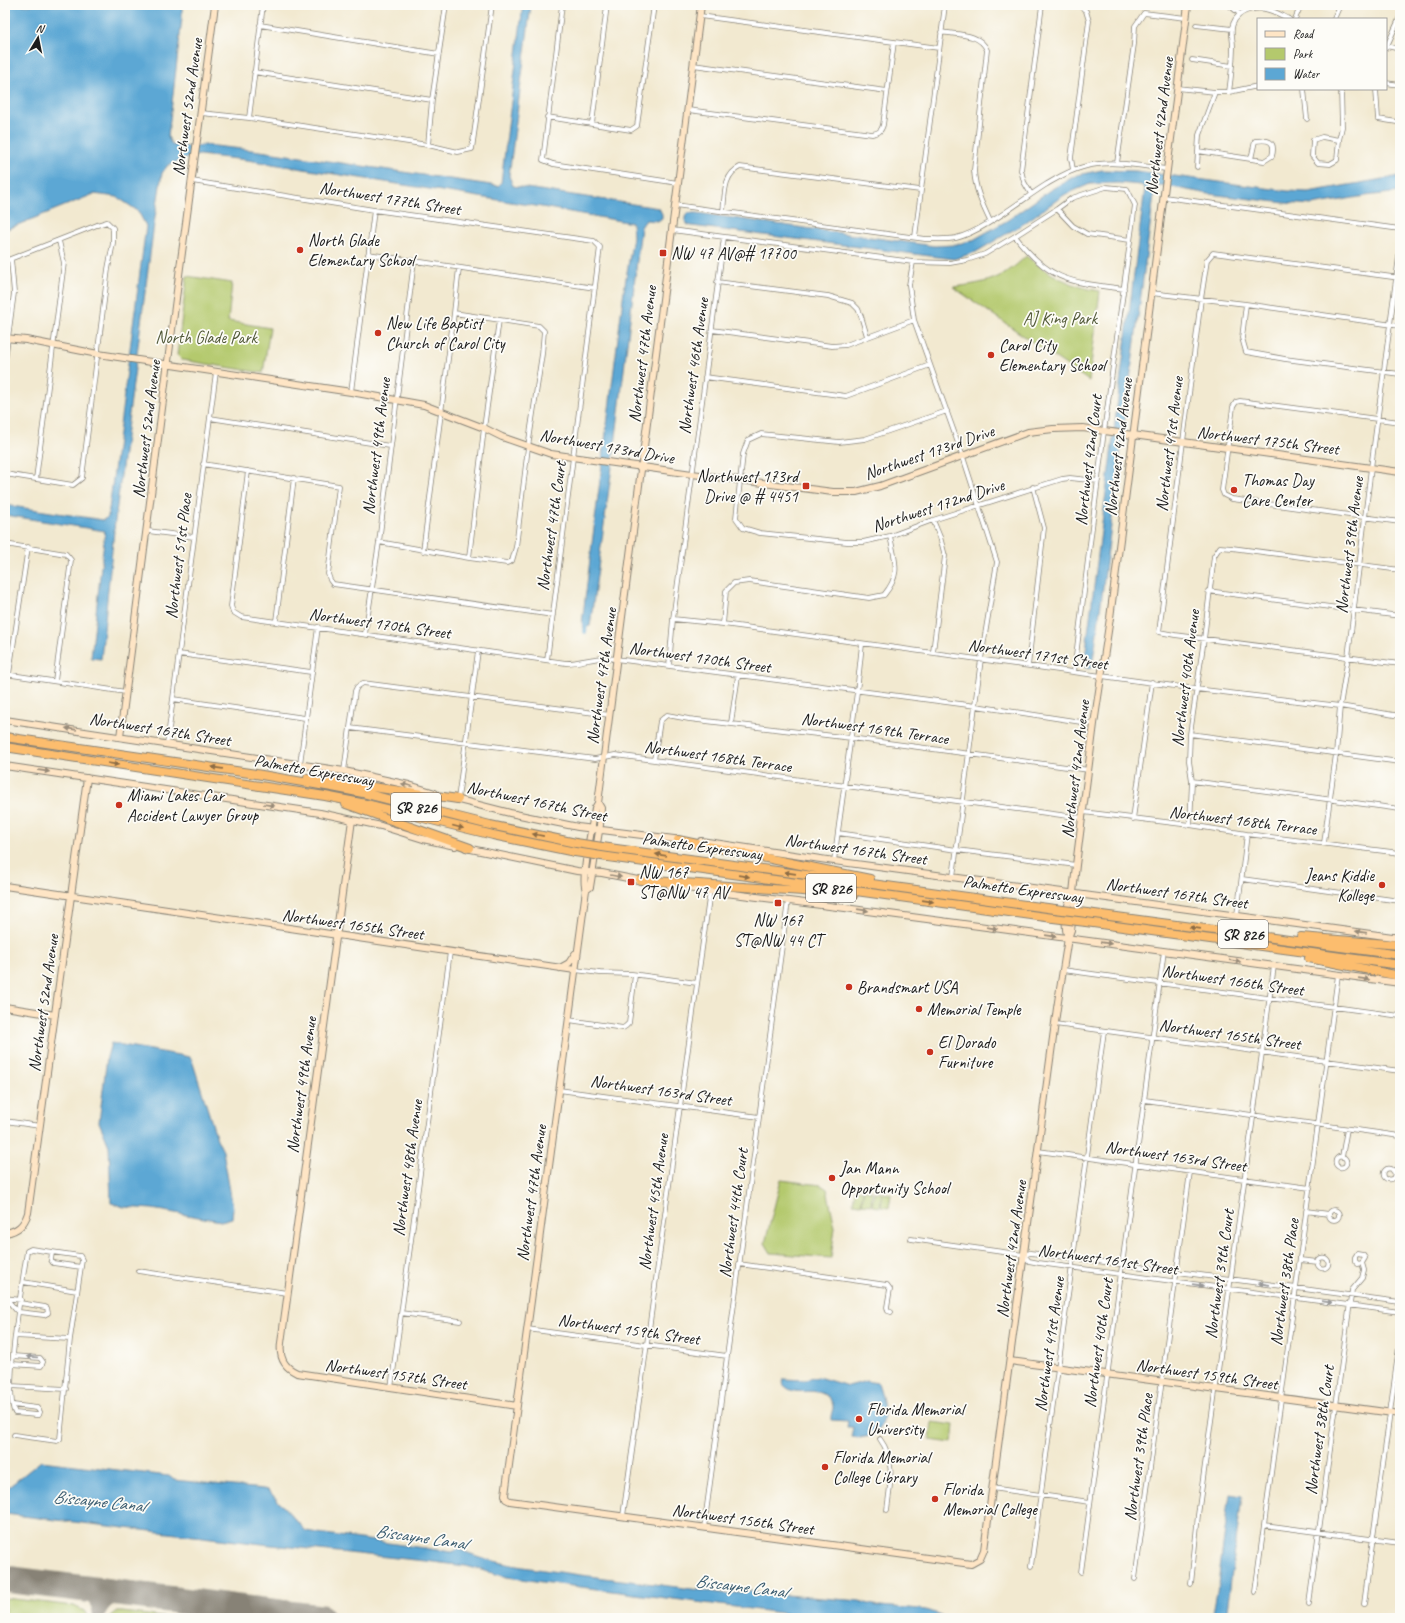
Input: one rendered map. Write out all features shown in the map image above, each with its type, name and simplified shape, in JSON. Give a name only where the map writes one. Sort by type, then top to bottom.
[{"type":"highway","name":"Palmetto Expressway","points":[[5,737],[256,774],[363,793],[490,825],[576,843],[898,888],[1400,955]]},
{"type":"highway","name":"Palmetto Expressway","points":[[5,747],[325,796],[366,804],[493,835],[575,852],[1400,965]]},
{"type":"highway","points":[[256,774],[284,774],[458,799]]},
{"type":"highway","points":[[325,796],[470,848]]},
{"type":"highway","points":[[678,840],[867,878],[898,888]]},
{"type":"highway","points":[[640,880],[803,891],[877,899],[905,898]]},
{"type":"highway","points":[[1254,936],[1293,936],[1400,945]]},
{"type":"highway","points":[[1282,949],[1314,959],[1400,976]]},
{"type":"street","name":"Northwest 52nd Avenue","points":[[120,737],[148,531],[215,5]]},
{"type":"street","points":[[249,118],[263,5]]},
{"type":"street","points":[[428,145],[432,100],[446,6],[434,5]]},
{"type":"street","points":[[201,113],[249,118],[428,145],[458,152],[472,150],[492,5]]},
{"type":"street","points":[[562,5],[547,117],[543,160],[553,164],[678,183]]},
{"type":"street","points":[[592,124],[607,5]]},
{"type":"street","points":[[547,117],[631,130],[637,126],[654,5]]},
{"type":"street","name":"Northwest 47th Avenue","points":[[506,1499],[505,1495],[586,890],[583,885],[595,808],[598,803],[618,659],[641,467],[701,5]]},
{"type":"street","points":[[915,237],[945,5]]},
{"type":"street","points":[[1031,194],[1024,182],[1021,170],[1042,5]]},
{"type":"street","points":[[1073,170],[1071,158],[1089,21],[1086,11],[1079,5]]},
{"type":"street","name":"Northwest 42nd Avenue","points":[[977,1562],[984,1552],[1055,1024],[1068,938],[1065,930],[1069,901],[1073,893],[1094,724],[1110,618],[1188,5]]},
{"type":"street","points":[[1229,5],[1240,14]]},
{"type":"street","points":[[1295,18],[1301,5]]},
{"type":"street","points":[[1334,18],[1340,5]]},
{"type":"street","points":[[1229,92],[1233,45],[1232,29],[1233,23],[1240,14],[1259,7],[1270,10],[1287,18]]},
{"type":"street","points":[[1117,163],[1134,44],[1134,26],[1144,13],[1186,18]]},
{"type":"street","points":[[700,16],[939,48]]},
{"type":"street","points":[[1387,45],[1400,17]]},
{"type":"street","points":[[260,25],[439,54]]},
{"type":"street","points":[[1196,25],[1232,29]]},
{"type":"street","points":[[941,32],[974,37],[981,40],[985,44],[987,50],[988,57],[974,170],[975,185],[978,197],[990,222]]},
{"type":"street","points":[[688,110],[872,134],[880,131],[883,125],[894,42]]},
{"type":"street","points":[[1387,47],[1400,49]]},
{"type":"street","points":[[1192,60],[1232,66]]},
{"type":"street","points":[[693,65],[887,91]]},
{"type":"street","points":[[254,72],[432,100]]},
{"type":"street","points":[[1387,83],[1400,85]]},
{"type":"street","points":[[1177,88],[1229,92],[1257,86]]},
{"type":"street","points":[[1304,90],[1307,119]]},
{"type":"street","points":[[1339,140],[1322,137],[1313,140],[1312,156],[1318,163],[1330,164],[1337,160],[1342,127],[1341,90]]},
{"type":"street","points":[[1376,90],[1378,118],[1397,122]]},
{"type":"street","points":[[1196,167],[1199,135],[1216,92]]},
{"type":"street","points":[[1198,151],[1250,159],[1264,161],[1272,156],[1274,150],[1273,144],[1264,139],[1256,141],[1250,159]]},
{"type":"street","points":[[675,205],[915,237],[935,239],[956,238],[978,229],[1031,194],[1073,170],[1098,164],[1117,163],[1167,172]]},
{"type":"street","points":[[723,212],[727,180],[733,170],[740,167],[750,167],[920,190]]},
{"type":"street","name":"Northwest 177th Street","points":[[192,181],[374,210],[584,240]]},
{"type":"street","name":"Northwest 42nd Court","points":[[1057,209],[1072,198],[1106,187],[1127,189],[1135,205],[1074,672]]},
{"type":"street","points":[[1164,198],[1400,229]]},
{"type":"street","points":[[672,230],[913,262],[950,263],[967,260],[985,254],[1057,209],[1073,226],[1087,234],[1130,240]]},
{"type":"street","points":[[351,392],[374,210]]},
{"type":"street","points":[[5,261],[97,225],[107,222],[113,228],[113,243],[108,269],[82,478],[73,484],[5,474]]},
{"type":"street","points":[[1014,236],[1027,252],[1041,265],[1056,275],[1072,281],[1124,289]]},
{"type":"street","name":"Northwest 46th Avenue","points":[[669,666],[673,618],[724,238]]},
{"type":"street","name":"Northwest 47th Court","points":[[547,660],[600,247],[594,241],[584,240]]},
{"type":"street","points":[[36,479],[52,346],[64,263],[59,241]]},
{"type":"street","name":"Northwest 39th Avenue","points":[[1324,843],[1371,468],[1390,325],[1398,277],[1400,249]]},
{"type":"street","name":"Northwest 41st Avenue","points":[[1204,639],[1159,632],[1207,260],[1213,253],[1398,277]]},
{"type":"street","points":[[368,254],[595,288]]},
{"type":"street","points":[[5,360],[6,338],[14,293],[11,259]]},
{"type":"street","name":"Northwest 49th Avenue","points":[[365,634],[379,542],[395,399],[414,261]]},
{"type":"street","points":[[913,262],[909,285],[914,320],[963,457],[997,562],[981,659],[954,877]]},
{"type":"street","points":[[424,550],[454,313],[458,268]]},
{"type":"street","points":[[717,282],[828,296],[852,303],[861,316],[867,336]]},
{"type":"street","points":[[1151,293],[1246,304],[1400,326]]},
{"type":"street","points":[[1246,304],[1242,338],[1246,352],[1285,359],[1400,374]]},
{"type":"street","points":[[379,542],[469,558],[507,563],[512,561],[516,547],[544,331],[539,326],[454,313]]},
{"type":"street","points":[[469,558],[484,428],[499,320]]},
{"type":"street","points":[[712,330],[832,346],[846,344],[914,320]]},
{"type":"street","name":"Northwest 173rd Drive","points":[[6,338],[26,340],[126,359],[351,392],[424,405],[484,428],[502,437],[551,454],[832,492],[856,492],[880,486],[963,457],[1028,432],[1053,428],[1083,428],[1133,436]]},
{"type":"street","points":[[705,377],[846,396],[930,366]]},
{"type":"street","name":"Northwest 51st Place","points":[[167,744],[216,372]]},
{"type":"street","points":[[1400,422],[1244,400],[1236,402],[1233,407],[1222,487],[1224,495],[1232,499],[1400,522]]},
{"type":"street","name":"Northwest 172nd Drive","points":[[947,411],[865,439],[846,442],[761,434],[748,440],[743,454],[736,518],[743,528],[760,533],[847,542],[863,542],[890,536],[932,520],[1033,488],[1070,478],[1098,481]]},
{"type":"street","points":[[210,418],[390,446]]},
{"type":"street","name":"Northwest 175th Street","points":[[1133,436],[1400,472]]},
{"type":"street","points":[[203,464],[339,486],[328,574],[330,580],[334,584],[553,615]]},
{"type":"street","name":"Northwest 170th Street","points":[[248,471],[231,606],[233,612],[241,616],[566,663],[576,663],[598,657],[618,659],[857,692],[976,706],[1094,724]]},
{"type":"street","points":[[276,621],[294,478]]},
{"type":"street","points":[[1028,666],[1044,528],[1033,488]]},
{"type":"street","points":[[932,520],[940,537],[945,556],[932,652]]},
{"type":"street","points":[[148,531],[194,537]]},
{"type":"street","points":[[722,624],[726,591],[734,583],[749,581],[869,598],[884,595],[893,585],[897,572],[890,536]]},
{"type":"street","points":[[5,544],[66,554],[71,560],[55,681]]},
{"type":"street","points":[[28,548],[7,674],[126,692]]},
{"type":"street","name":"Northwest 40th Avenue","points":[[1190,825],[1192,781],[1189,762],[1190,734],[1204,639],[1208,591],[1214,556],[1220,548],[1232,548],[1360,564]]},
{"type":"street","points":[[1360,564],[1400,570]]},
{"type":"street","points":[[1208,591],[1400,616]]},
{"type":"street","name":"Northwest 171st Street","points":[[673,618],[1196,689],[1340,706],[1400,716]]},
{"type":"street","points":[[300,764],[318,627]]},
{"type":"street","points":[[1204,639],[1400,664]]},
{"type":"street","points":[[834,861],[862,644]]},
{"type":"street","points":[[458,799],[478,651]]},
{"type":"street","points":[[179,654],[311,672]]},
{"type":"street","points":[[731,723],[738,676]]},
{"type":"street","points":[[1133,819],[1152,682]]},
{"type":"street","points":[[344,771],[355,691],[359,684],[363,683],[610,715]]},
{"type":"street","points":[[173,699],[305,718]]},
{"type":"street","name":"Northwest 169th Terrace","points":[[654,760],[660,721],[667,715],[1089,770]]},
{"type":"street","name":"Northwest 167th Street","points":[[5,720],[344,771],[409,785],[510,812],[591,830],[699,841],[834,861],[1400,938]]},
{"type":"street","name":"Northwest 168th Terrace","points":[[350,728],[595,759],[615,755],[963,802],[1190,825],[1247,834],[1400,853]]},
{"type":"street","points":[[1190,734],[1400,762]]},
{"type":"street","points":[[5,766],[302,810],[381,826],[442,843],[585,872],[593,872],[710,891],[788,900],[1400,984]]},
{"type":"street","name":"Northwest 52nd Avenue","points":[[5,1234],[22,1225],[28,1213],[87,778]]},
{"type":"street","points":[[1192,781],[1400,809]]},
{"type":"street","name":"Northwest 47th Avenue","points":[[586,890],[590,887],[599,830],[601,808],[598,803]]},
{"type":"street","name":"Northwest 49th Avenue","points":[[280,1354],[280,1343],[352,820]]},
{"type":"street","points":[[838,833],[1076,865]]},
{"type":"street","points":[[1237,915],[1247,834]]},
{"type":"street","points":[[1242,879],[1400,901]]},
{"type":"street","name":"Northwest 165th Street","points":[[5,886],[600,974],[635,975],[697,983]]},
{"type":"street","name":"Northwest 45th Avenue","points":[[623,1516],[710,891]]},
{"type":"street","name":"Northwest 44th Court","points":[[704,1528],[788,900]]},
{"type":"street","points":[[560,968],[569,963],[578,949]]},
{"type":"street","name":"Northwest 40th Court","points":[[1081,1572],[1154,1037],[1164,951]]},
{"type":"street","name":"Northwest 48th Avenue","points":[[391,1388],[450,952]]},
{"type":"street","name":"Northwest 39th Court","points":[[1191,1584],[1198,1515],[1274,966]]},
{"type":"street","name":"Northwest 166th Street","points":[[1063,970],[1400,1016]]},
{"type":"street","points":[[569,1020],[623,1028],[626,1026],[628,1023],[635,975]]},
{"type":"street","name":"Northwest 38th Place","points":[[1255,1592],[1338,975]]},
{"type":"street","points":[[5,1007],[55,1015]]},
{"type":"street","name":"Northwest 165th Street","points":[[1055,1024],[1400,1072]]},
{"type":"street","name":"Northwest 41st Avenue","points":[[1032,1566],[1104,1031]]},
{"type":"street","name":"Northwest 163rd Street","points":[[559,1090],[759,1118]]},
{"type":"street","points":[[1145,1100],[1400,1136]]},
{"type":"street","points":[[5,1121],[40,1126]]},
{"type":"street","points":[[1342,1157],[1347,1129]]},
{"type":"street","name":"Northwest 163rd Street","points":[[1038,1151],[1310,1188]]},
{"type":"street","points":[[1394,1171],[1400,1168]]},
{"type":"street","name":"Northwest 39th Place","points":[[1135,1579],[1190,1172]]},
{"type":"street","points":[[1306,1211],[1329,1214]]},
{"type":"street","points":[[911,1239],[1024,1254]]},
{"type":"street","points":[[13,1405],[37,1408],[40,1412],[39,1415],[36,1416],[15,1414],[13,1405],[11,1386],[15,1336],[27,1251],[31,1249],[80,1256],[82,1260],[70,1340],[60,1439],[57,1441],[14,1435]]},
{"type":"street","points":[[52,1252],[51,1260],[53,1262],[81,1266]]},
{"type":"street","name":"Northwest 161st Street","points":[[1400,1302],[1073,1258],[1030,1253],[1024,1254],[1029,1262],[1400,1312]]},
{"type":"street","points":[[1300,1260],[1318,1262]]},
{"type":"street","name":"Northwest 38th Court","points":[[1309,1604],[1351,1296],[1352,1290],[1362,1278],[1364,1270],[1362,1263]]},
{"type":"street","points":[[739,1264],[887,1285],[890,1289],[887,1307],[888,1311],[891,1312]]},
{"type":"street","points":[[138,1271],[287,1293]]},
{"type":"street","points":[[23,1282],[77,1291]]},
{"type":"street","points":[[5,1297],[45,1307],[47,1308],[48,1313],[44,1315],[19,1312],[5,1297]]},
{"type":"street","points":[[401,1313],[460,1322]]},
{"type":"street","name":"Northwest 159th Street","points":[[527,1329],[727,1356]]},
{"type":"street","points":[[15,1336],[70,1340]]},
{"type":"street","points":[[1364,1604],[1400,1339]]},
{"type":"street","name":"Northwest 157th Street","points":[[280,1354],[286,1367],[297,1373],[517,1406]]},
{"type":"street","points":[[12,1364],[41,1366],[43,1362],[40,1358],[13,1356]]},
{"type":"street","name":"Northwest 159th Street","points":[[1010,1361],[1400,1414]]},
{"type":"street","points":[[11,1386],[66,1389]]},
{"type":"street","points":[[880,1440],[886,1447],[892,1470],[887,1510]]},
{"type":"street","points":[[992,1488],[1090,1502]]},
{"type":"street","name":"Northwest 156th Street","points":[[506,1499],[510,1501],[704,1528],[966,1563],[977,1562]]},
{"type":"street","points":[[1264,1525],[1400,1544]]},
{"type":"green space","name":"AJ King Park","points":[[1026,256],[1061,279],[1079,286],[1100,291],[1089,381],[953,287],[975,284],[993,279],[1009,270]]},
{"type":"green space","name":"North Glade Park","points":[[187,276],[232,283],[228,321],[270,328],[263,373],[182,360],[177,355]]},
{"type":"green space","points":[[781,1180],[821,1185],[827,1189],[835,1227],[831,1258],[771,1253],[765,1243]]},
{"type":"green space","points":[[855,1189],[863,1190],[861,1204],[853,1203]]},
{"type":"green space","points":[[864,1190],[872,1191],[871,1205],[862,1204]]},
{"type":"green space","points":[[874,1192],[882,1193],[880,1207],[872,1206]]},
{"type":"green space","points":[[883,1193],[891,1194],[889,1208],[881,1207]]},
{"type":"green space","points":[[932,1422],[954,1425],[952,1443],[930,1440]]},
{"type":"green space","points":[[5,1598],[74,1606],[86,1612],[89,1618],[5,1618]]},
{"type":"green space","points":[[115,1612],[122,1612],[173,1618],[108,1618]]},
{"type":"water","points":[[5,5],[178,5],[179,7],[182,7],[168,137],[172,145],[181,147],[206,145],[260,151],[498,186],[501,183],[523,5],[531,5],[509,176],[513,186],[659,208],[662,214],[662,218],[658,221],[646,220],[641,227],[615,445],[590,626],[584,628],[582,623],[624,290],[633,237],[632,223],[542,207],[247,160],[199,155],[168,165],[162,173],[115,521],[101,659],[91,658],[105,531],[5,515],[5,505],[103,520],[108,517],[146,226],[138,211],[117,197],[94,194],[5,230]]},
{"type":"water","points":[[1102,170],[1136,171],[1288,191],[1308,192],[1400,176],[1400,192],[1312,205],[1209,194],[1161,185],[1155,187],[1098,626],[1092,667],[1089,669],[1084,667],[1145,188],[1141,185],[1118,183],[1090,184],[1064,195],[1023,224],[976,252],[954,259],[692,226],[688,225],[685,221],[685,217],[688,213],[697,213],[934,246],[954,245],[973,240],[1008,220],[1050,190],[1077,175]]},
{"type":"water","points":[[111,1043],[190,1057],[217,1139],[223,1151],[233,1208],[232,1218],[221,1221],[152,1209],[124,1207],[111,1203],[109,1146],[99,1122],[107,1057]]},
{"type":"water","points":[[818,1377],[848,1386],[865,1381],[878,1383],[884,1413],[883,1422],[879,1429],[873,1434],[864,1437],[851,1437],[853,1427],[847,1427],[848,1421],[831,1420],[833,1405],[828,1397],[822,1393],[816,1392],[792,1391],[782,1383],[783,1379],[805,1380]]},
{"type":"water","name":"Biscayne Canal","points":[[41,1461],[169,1476],[174,1480],[268,1490],[306,1531],[452,1552],[459,1549],[473,1555],[503,1563],[534,1569],[729,1594],[750,1591],[766,1594],[860,1601],[881,1606],[925,1610],[946,1618],[820,1618],[507,1577],[466,1566],[5,1514],[5,1490]]},
{"type":"water","points":[[1230,1494],[1242,1496],[1226,1618],[1212,1618],[1217,1591]]},
{"type":"waterway","points":[[585,632],[586,622]]},
{"type":"taxiway","points":[[80,1589],[88,1594],[96,1604],[98,1617]]},
{"type":"taxiway","points":[[98,1618],[102,1609],[108,1602],[115,1597],[124,1594]]},
{"type":"taxiway","points":[[293,1615],[298,1618]]},
{"type":"runway","points":[[5,1579],[321,1618]]},
{"type":"place","name":"North Glade Elementary School","points":[[300,250]]},
{"type":"place","name":"NW 47 AV@# 17700","points":[[663,253]]},
{"type":"place","name":"New Life Baptist Church of Carol City","points":[[378,333]]},
{"type":"place","name":"Carol City Elementary School","points":[[991,355]]},
{"type":"place","name":"Northwest 173rd Drive @ # 4451","points":[[806,486]]},
{"type":"place","name":"Thomas Day Care Center","points":[[1234,490]]},
{"type":"place","name":"Miami Lakes Car Accident Lawyer Group","points":[[119,805]]},
{"type":"place","name":"NW 167 ST@NW 47 AV","points":[[631,882]]},
{"type":"place","name":"Jeans Kiddie Kollege","points":[[1382,885]]},
{"type":"place","name":"NW 167 ST@NW 44 CT","points":[[778,903]]},
{"type":"place","name":"Brandsmart USA","points":[[849,987]]},
{"type":"place","name":"Memorial Temple","points":[[919,1009]]},
{"type":"place","name":"El Dorado Furniture","points":[[930,1052]]},
{"type":"place","name":"Jan Mann Opportunity School","points":[[832,1178]]},
{"type":"place","name":"Florida Memorial University","points":[[859,1419]]},
{"type":"place","name":"Florida Memorial College Library","points":[[825,1467]]},
{"type":"place","name":"Florida Memorial College","points":[[935,1499]]}]
